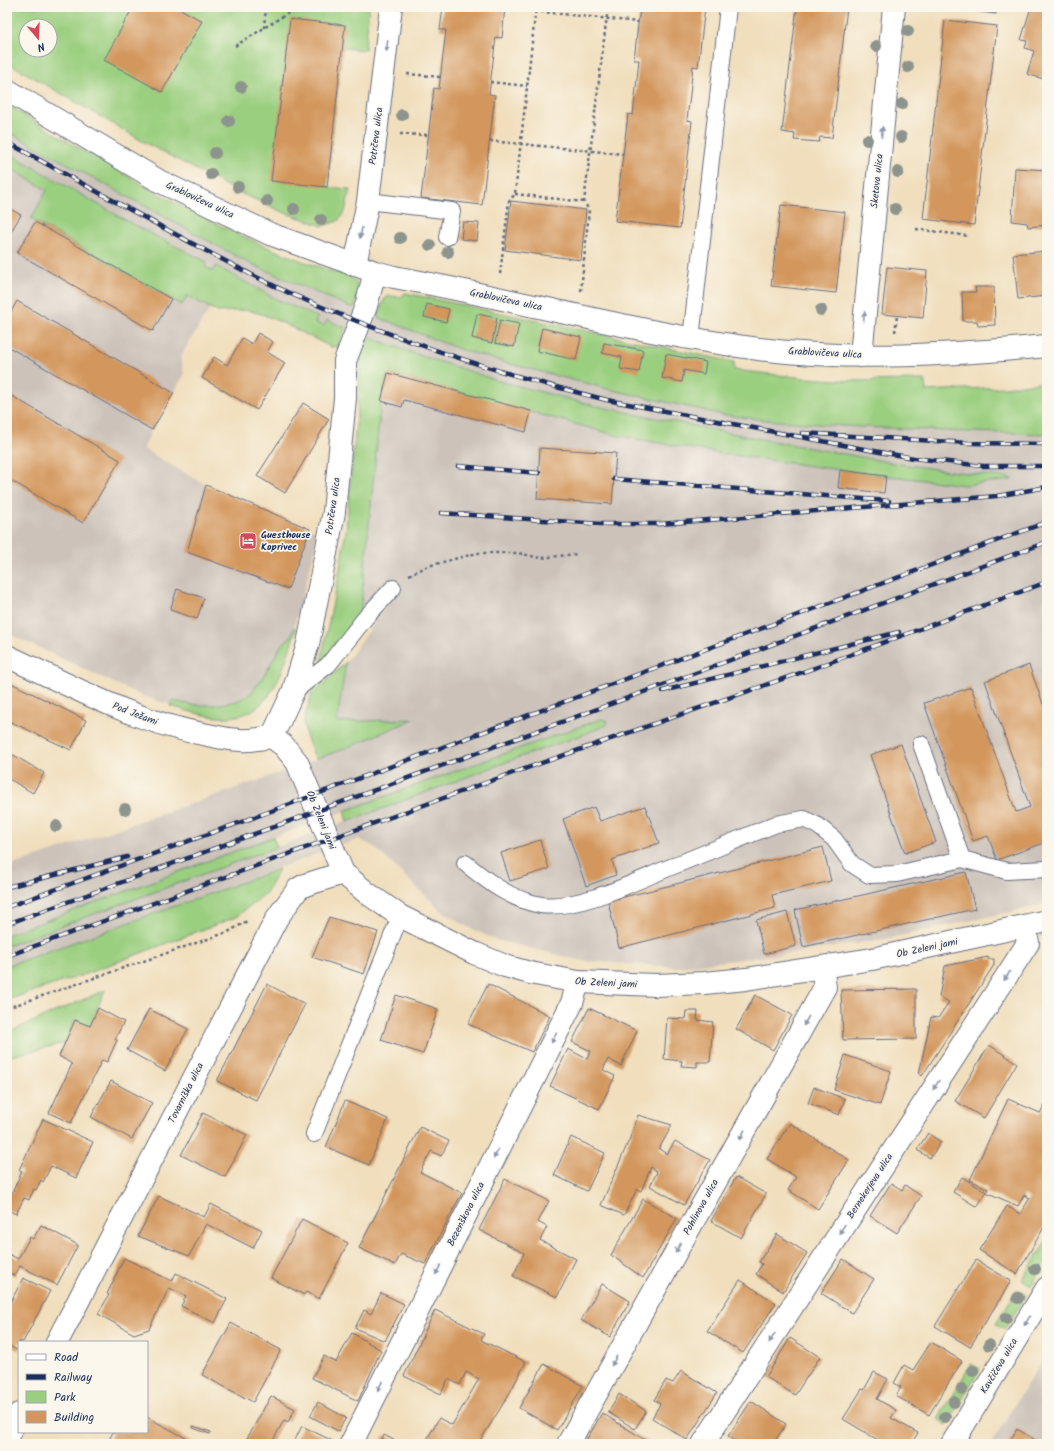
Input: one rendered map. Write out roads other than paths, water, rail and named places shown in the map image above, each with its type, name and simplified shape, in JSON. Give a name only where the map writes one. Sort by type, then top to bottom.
[{"type":"street","name":"Potrčeva ulica","points":[[355,265],[368,201],[391,7]]},
{"type":"street","name":"Sketova ulica","points":[[861,356],[894,7]]},
{"type":"street","name":"Grablovičeva ulica","points":[[7,90],[159,181],[270,234],[375,272],[691,339],[760,349],[808,354],[861,356],[926,355],[1047,346]]},
{"type":"street","name":"Potrčeva ulica","points":[[272,737],[293,692],[308,644],[334,512],[345,398],[345,361],[366,306],[375,272]]},
{"type":"street","name":"Pod Ježami","points":[[7,656],[107,703],[172,727],[218,737],[248,740],[272,737]]},
{"type":"street","name":"Ob Zeleni jami","points":[[272,737],[284,746],[297,762],[343,873],[367,894],[400,916],[474,953],[505,966],[530,973],[578,982],[656,985],[746,979],[824,978],[872,959],[1047,921]]},
{"type":"street","name":"Tovarniška ulica","points":[[58,1341],[277,918],[298,889],[305,885],[343,873]]},
{"type":"street","name":"Bernekerjeva ulica","points":[[703,1444],[1028,943],[1025,926]]},
{"type":"street","name":"Pohlinova ulica","points":[[568,1444],[824,978]]},
{"type":"street","name":"Bezenškova ulica","points":[[351,1444],[572,1003],[578,982]]},
{"type":"street","name":"Kavčičeva ulica","points":[[952,1444],[1047,1288]]},
{"type":"street","points":[[7,1437],[18,1416]]},
{"type":"lane","points":[[691,339],[728,7]]},
{"type":"lane","points":[[368,201],[452,211],[447,237]]},
{"type":"lane","points":[[293,692],[328,665],[366,617],[393,588]]},
{"type":"lane","points":[[921,744],[962,859]]},
{"type":"lane","points":[[464,863],[487,881],[514,896],[542,905],[570,904],[611,892],[776,824],[804,819],[818,826],[834,839],[852,864],[869,875],[897,874],[962,859],[1007,871],[1047,869]]},
{"type":"lane","points":[[314,1134],[400,916]]},
{"type":"railway","points":[[7,142],[217,257],[289,293],[406,340],[486,367],[607,400],[885,453],[983,466],[1047,466]]},
{"type":"railway","points":[[802,433],[968,443],[1047,444]]},
{"type":"railway","points":[[458,466],[539,473]]},
{"type":"railway","points":[[614,479],[889,501]]},
{"type":"railway","points":[[441,513],[601,524],[660,524],[997,496],[1047,487]]},
{"type":"railway","points":[[7,907],[266,813],[1047,522]]},
{"type":"railway","points":[[7,924],[674,681],[1047,542]]},
{"type":"railway","points":[[7,956],[510,774],[820,666],[1047,582]]},
{"type":"railway","points":[[663,691],[899,632]]},
{"type":"railway","points":[[7,887],[127,857]]},
{"type":"place","name":"Guesthouse Koprivec","points":[[248,541]]}]
